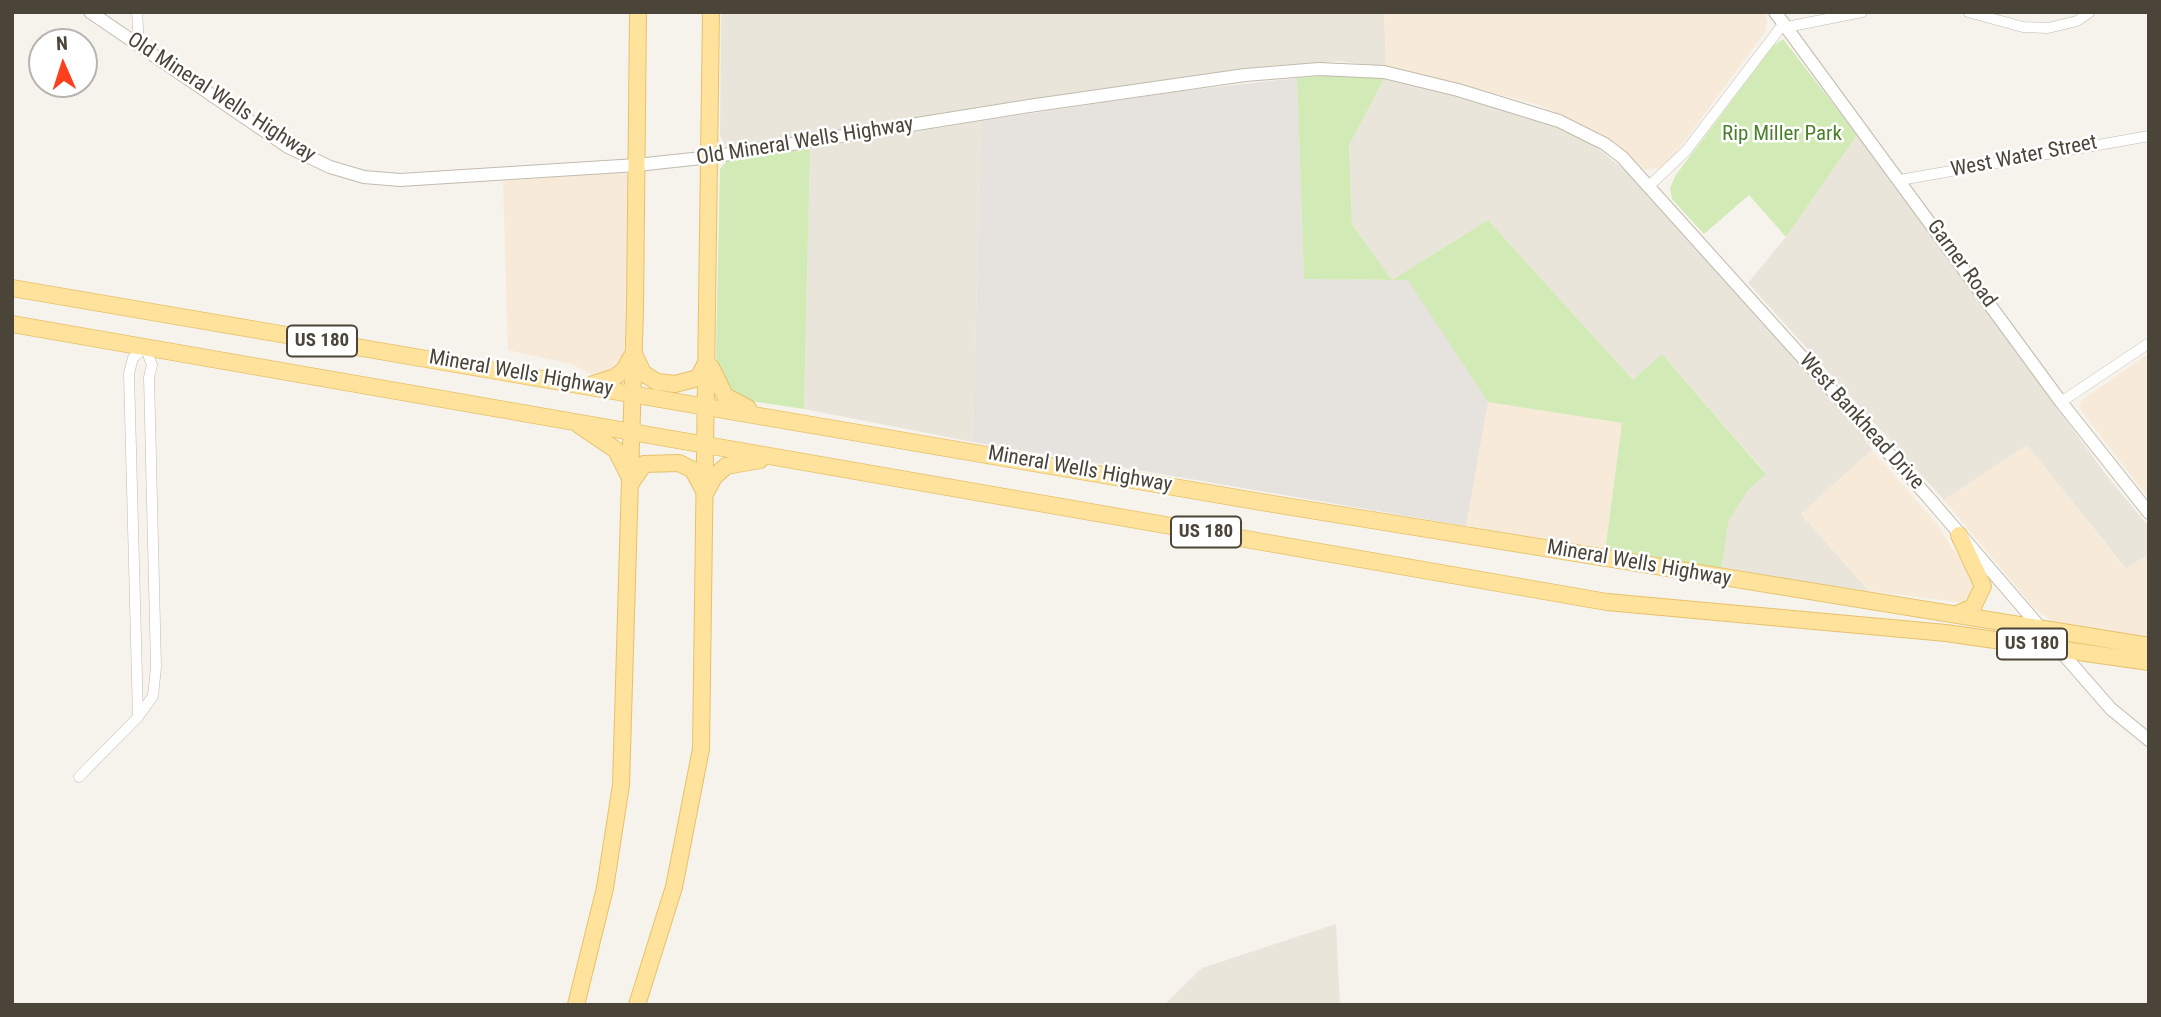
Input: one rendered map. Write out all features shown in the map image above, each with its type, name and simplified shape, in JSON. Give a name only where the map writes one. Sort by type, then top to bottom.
[{"type":"main road","points":[[576,1005],[605,888],[621,785],[634,353],[638,12]]},
{"type":"main road","points":[[637,1005],[674,887],[701,749],[708,406],[711,12]]},
{"type":"main road","name":"Mineral Wells Highway","points":[[12,288],[1267,503],[2149,646]]},
{"type":"main road","name":"Mineral Wells Highway","points":[[12,324],[1607,602],[1936,632],[2149,662]]},
{"type":"main road","points":[[634,353],[643,373],[657,382],[675,384],[698,378],[708,358]]},
{"type":"main road","points":[[586,385],[615,377],[624,370],[634,353]]},
{"type":"main road","points":[[708,358],[716,382],[725,396],[771,417]]},
{"type":"main road","points":[[571,420],[617,450],[624,461],[631,483]]},
{"type":"main road","points":[[705,494],[714,477],[726,466],[738,462],[787,459]]},
{"type":"main road","points":[[631,483],[644,464],[679,463],[693,470],[705,494]]},
{"type":"main road","points":[[1954,614],[1973,607],[1983,586],[1959,534]]},
{"type":"street","name":"Old Mineral Wells Highway","points":[[90,12],[288,147],[330,167],[364,177],[436,180],[711,157],[1042,104],[1245,75],[1319,69],[1384,72],[1458,90],[1559,121]]},
{"type":"street","points":[[137,12],[139,45]]},
{"type":"street","points":[[1649,186],[1686,151],[1782,21],[1862,12]]},
{"type":"street","points":[[1968,12],[2023,27],[2048,28],[2077,21],[2090,12]]},
{"type":"street","name":"Garner Road","points":[[1782,21],[2062,402],[2149,513]]},
{"type":"street","name":"West Bankhead Drive","points":[[1559,121],[1605,144],[1622,157],[1959,534],[2111,709],[2149,740]]},
{"type":"street","name":"West Water Street","points":[[1900,180],[2149,136]]},
{"type":"street","points":[[2062,402],[2149,343]]},
{"type":"street","points":[[79,777],[138,717],[153,696],[156,667],[149,377],[152,365],[145,347],[133,358],[129,373],[138,717]]},
{"type":"street","points":[[131,479],[151,474]]},
{"type":"shaded area","points":[[721,12],[1384,12],[1386,67],[1339,61],[1177,81],[727,149],[720,136]]},
{"type":"shaded area","points":[[1384,12],[1765,12],[1767,23],[1765,32],[1672,158],[1663,167],[1645,170],[1609,138],[1537,104],[1386,67]]},
{"type":"shaded area","points":[[1385,77],[1556,124],[1590,142],[1632,176],[1853,421],[1872,450],[1801,514],[1869,591],[1721,570],[1729,520],[1749,489],[1766,473],[1663,355],[1633,380],[1488,220],[1392,280],[1352,224],[1349,144]]},
{"type":"shaded area","points":[[1297,78],[1304,279],[1409,280],[1488,402],[1466,526],[973,442],[981,121],[1173,92]]},
{"type":"shaded area","points":[[981,121],[973,442],[804,409],[810,149]]},
{"type":"shaded area","points":[[1857,135],[2107,476],[2149,527],[2149,554],[2126,569],[2027,445],[1944,500],[1748,283],[1786,237]]},
{"type":"shaded area","points":[[626,172],[633,185],[629,309],[623,357],[611,370],[593,374],[571,364],[508,350],[503,181]]},
{"type":"shaded area","points":[[2149,353],[2149,499],[2080,409],[2081,401]]},
{"type":"shaded area","points":[[1488,402],[1622,423],[1605,551],[1466,526]]},
{"type":"shaded area","points":[[2027,445],[2125,569],[2149,554],[2149,637],[2054,622],[2034,608],[1944,500]]},
{"type":"shaded area","points":[[1872,450],[1939,526],[1951,547],[1974,573],[1978,585],[1967,603],[1869,591],[1801,514]]},
{"type":"shaded area","points":[[1336,924],[1340,1005],[1164,1005],[1202,968]]},
{"type":"green space","name":"Rip Miller Park","points":[[1783,39],[1857,135],[1786,237],[1749,195],[1704,234],[1672,199],[1670,188],[1676,175],[1773,46]]},
{"type":"green space","points":[[1331,75],[1385,77],[1349,145],[1352,224],[1392,280],[1304,279],[1297,78]]},
{"type":"green space","points":[[810,149],[804,409],[751,401],[733,393],[721,378],[716,355],[720,169],[728,159]]},
{"type":"green space","points":[[1488,220],[1633,380],[1662,354],[1766,474],[1749,489],[1729,520],[1721,570],[1605,551],[1622,423],[1488,402],[1408,280],[1392,280]]}]
